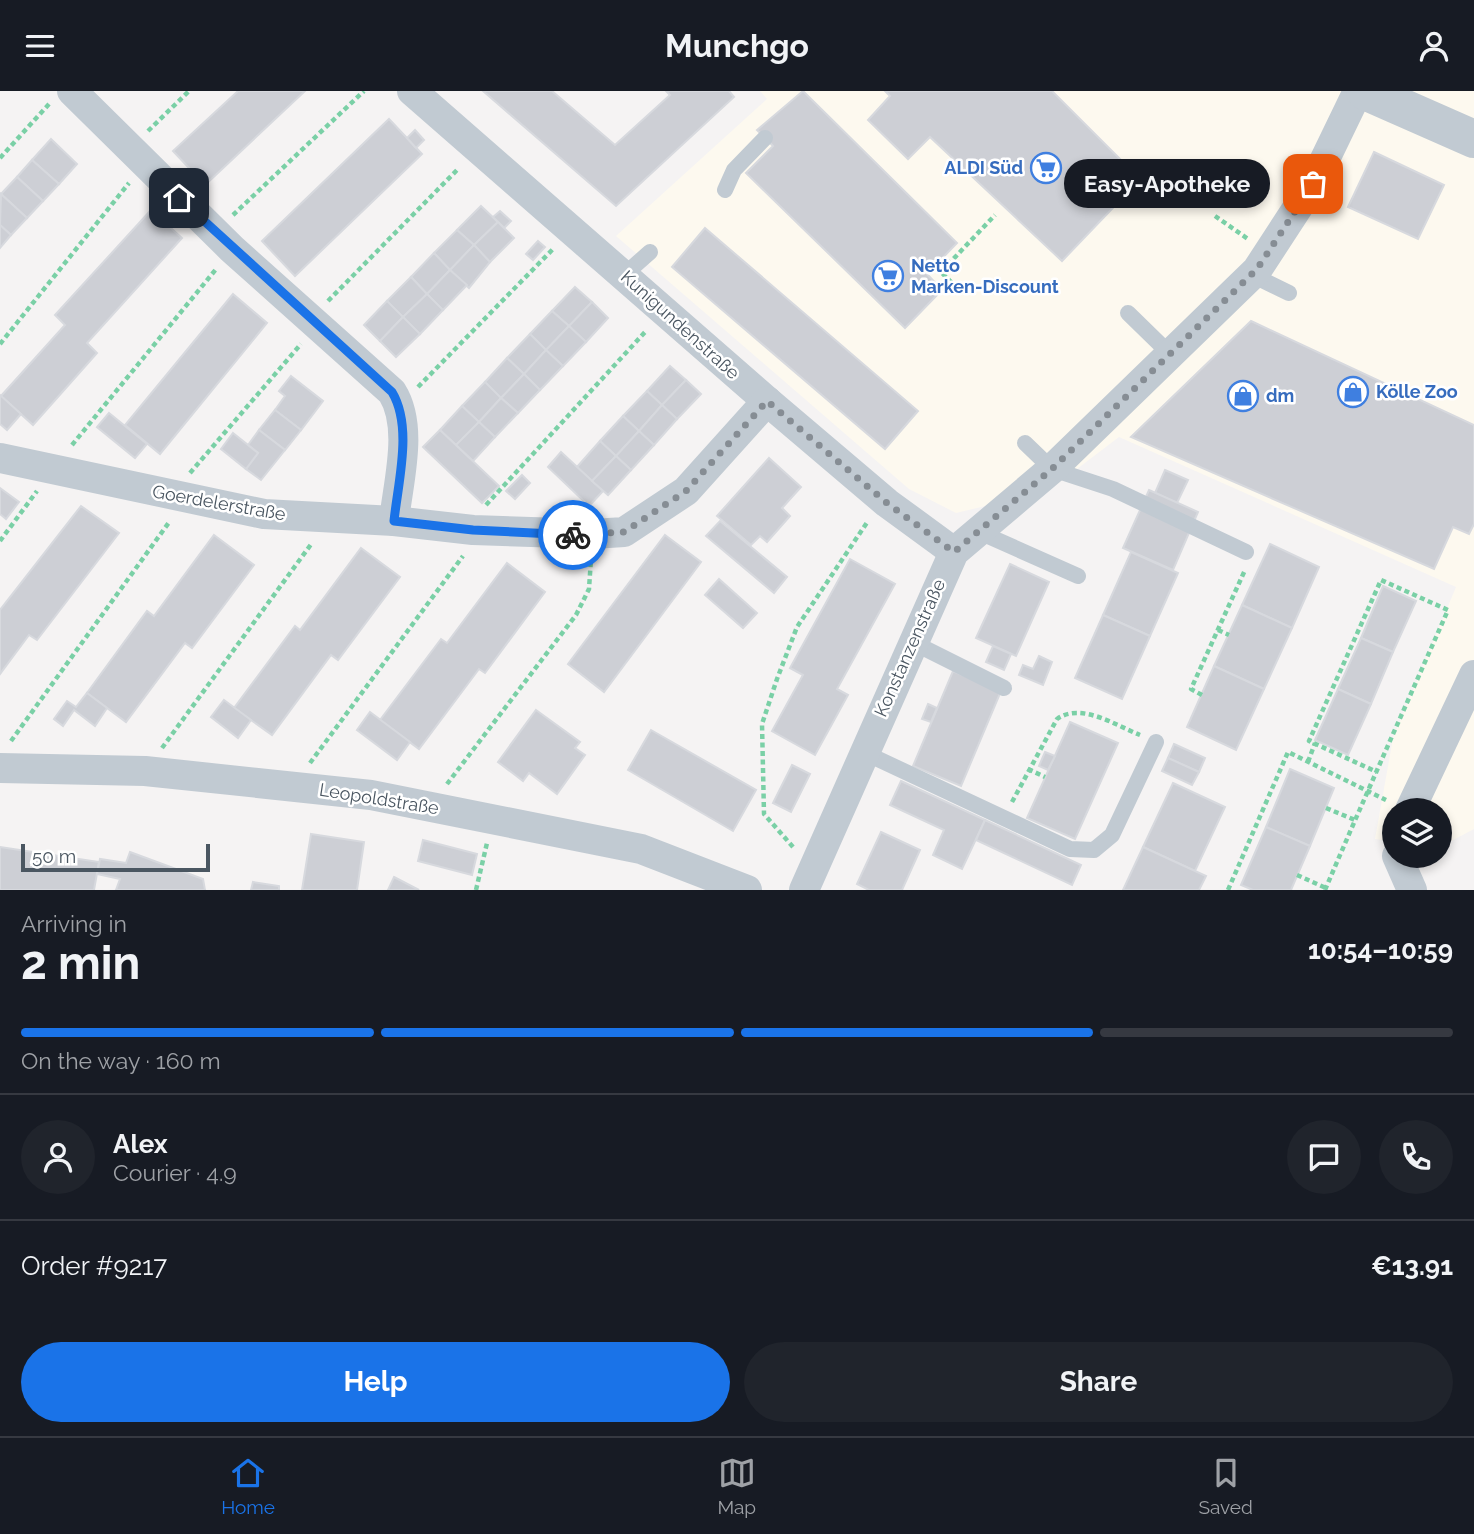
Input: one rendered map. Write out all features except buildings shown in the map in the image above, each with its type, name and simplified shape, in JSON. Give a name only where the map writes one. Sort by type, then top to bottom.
[{"type":"street","name":"Kunigundenstraße","points":[[412,91],[883,500],[954,552]]},
{"type":"street","name":"Konstanzenstraße","points":[[808,879],[954,552],[1052,469],[1260,264],[1313,184],[1358,91]]},
{"type":"street","points":[[1365,91],[1474,139]]},
{"type":"street","points":[[62,96],[137,157],[223,241],[392,392],[400,405],[403,424],[394,521]]},
{"type":"street","name":"Goerdelerstraße","points":[[0,458],[264,514],[394,521],[473,530],[593,534],[624,532],[686,491],[767,401]]},
{"type":"street","points":[[1407,798],[1474,675]]},
{"type":"street","name":"Leopoldstraße","points":[[4,756],[371,795],[640,849],[747,890]]},
{"type":"street","points":[[1402,868],[1412,890]]},
{"type":"lane","points":[[724,191],[734,170],[765,138]]},
{"type":"lane","points":[[624,275],[650,252]]},
{"type":"lane","points":[[1260,264],[1289,293]]},
{"type":"lane","points":[[1128,313],[1170,354]]},
{"type":"lane","points":[[1025,443],[1052,469],[1113,489],[1246,552]]},
{"type":"lane","points":[[979,532],[1078,576]]},
{"type":"lane","points":[[912,642],[1004,688]]},
{"type":"lane","points":[[863,752],[1070,849],[1094,850],[1112,835],[1156,742]]},
{"type":"path","points":[[0,344],[137,157],[189,91]]},
{"type":"path","points":[[0,541],[223,241],[364,91]]},
{"type":"path","points":[[0,157],[62,96]]},
{"type":"path","points":[[4,756],[186,498],[187,477],[314,322],[478,148]]},
{"type":"path","points":[[958,289],[941,272],[995,215]]},
{"type":"path","points":[[1215,216],[1260,264]]},
{"type":"path","points":[[400,405],[572,230]]},
{"type":"path","points":[[293,786],[467,550],[480,512],[665,311]]},
{"type":"path","points":[[808,879],[764,814],[762,724],[797,627],[883,500]]},
{"type":"path","points":[[145,771],[330,518]]},
{"type":"path","points":[[430,807],[576,615],[589,589],[593,534]]},
{"type":"path","points":[[1202,695],[1191,689],[1247,566],[1246,552]]},
{"type":"path","points":[[1297,875],[1325,889],[1369,791],[1448,610],[1381,580],[1309,741],[1377,772]]},
{"type":"path","points":[[1218,630],[1228,635]]},
{"type":"path","points":[[1003,818],[1057,719],[1063,715],[1083,712],[1156,742]]},
{"type":"path","points":[[1308,762],[1315,743]]},
{"type":"path","points":[[1228,890],[1289,752],[1383,798]]},
{"type":"path","points":[[1028,769],[1045,777]]},
{"type":"path","points":[[1326,808],[1355,820]]},
{"type":"path","points":[[476,890],[492,820]]},
{"type":"shaded area","points":[[760,91],[1474,91],[1474,829],[1452,841],[1452,798],[1382,798],[1393,738],[1456,587],[1119,437],[1048,491],[956,513],[909,489],[616,236],[767,99]]},
{"type":"shaded area","points":[[1382,800],[1382,840],[1375,839]]},
{"type":"way so far","points":[[573,535],[624,532],[686,491],[767,401],[887,503],[954,552],[1052,469],[1257,269],[1313,184]]},
{"type":"place","name":"ALDI Süd","points":[[1046,168]]},
{"type":"place","name":"Easy-Apotheke","points":[[1313,184]]},
{"type":"place","name":"Netto Marken-Discount","points":[[888,276]]},
{"type":"place","name":"Kölle Zoo","points":[[1353,392]]},
{"type":"place","name":"dm","points":[[1243,396]]},
{"type":"route","points":[[179,198],[392,392],[400,405],[403,424],[394,521],[473,530],[573,535]]}]
